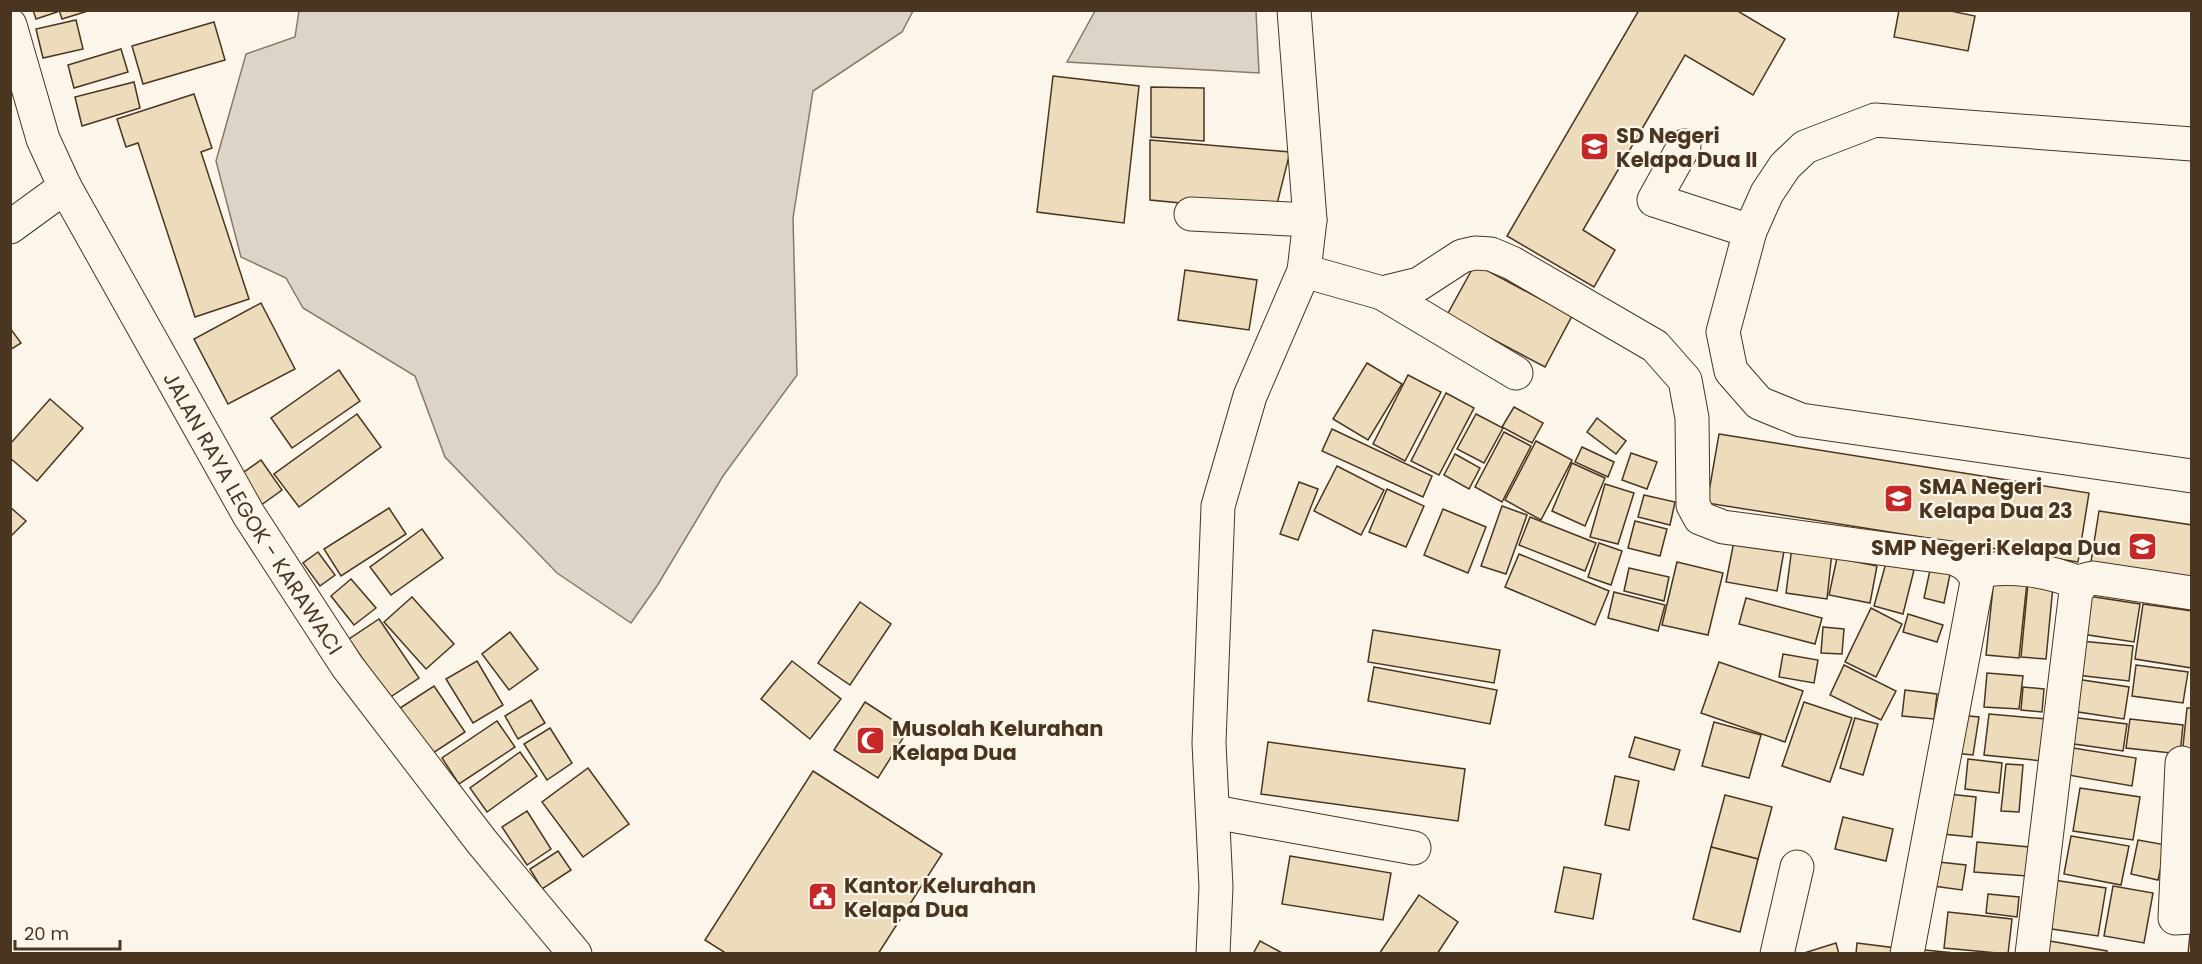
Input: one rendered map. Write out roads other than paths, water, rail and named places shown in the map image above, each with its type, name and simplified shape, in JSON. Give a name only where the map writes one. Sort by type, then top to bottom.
[{"type":"street","points":[[1213,954],[1216,887],[1209,743],[1218,507],[1250,396],[1304,271],[1310,220],[1294,10]]},
{"type":"street","name":"JALAN RAYA LEGOK - KARAWACI","points":[[10,25],[43,140],[65,187],[249,515],[347,666],[482,842],[575,954]]},
{"type":"street","points":[[2192,144],[1875,120],[1804,147],[1785,166],[1767,193],[1750,231],[1723,332],[1731,371],[1759,403],[1801,420],[2192,476]]},
{"type":"street","points":[[1684,146],[1654,200],[1750,231]]},
{"type":"street","points":[[10,227],[65,187]]},
{"type":"street","points":[[1191,214],[1310,220]]},
{"type":"street","points":[[1382,293],[1419,284],[1462,256],[1491,254],[1512,263],[1655,346],[1685,380],[1692,418],[1693,505],[1700,518],[1723,527],[1952,558],[1968,565],[1974,572],[1977,582],[1907,954]]},
{"type":"street","points":[[1304,271],[1382,293],[1516,373]]},
{"type":"street","points":[[1685,380],[1731,371]]},
{"type":"street","points":[[1974,572],[1995,567],[2019,569],[2065,577],[2080,584]]},
{"type":"street","points":[[2032,954],[2074,598],[2080,584],[2093,578],[2192,593]]},
{"type":"street","points":[[2182,764],[2175,918],[2192,917]]},
{"type":"street","points":[[1214,812],[1414,848]]},
{"type":"street","points":[[1777,954],[1797,867]]},
{"type":"place","name":"SD Negeri Kelapa Dua II","points":[[1595,147]]},
{"type":"place","name":"SMA Negeri Kelapa Dua 23","points":[[1898,498]]},
{"type":"place","name":"SMP Negeri Kelapa Dua","points":[[2142,547]]},
{"type":"place","name":"Musolah Kelurahan Kelapa Dua","points":[[871,740]]},
{"type":"place","name":"Kantor Kelurahan Kelapa Dua","points":[[823,897]]}]
